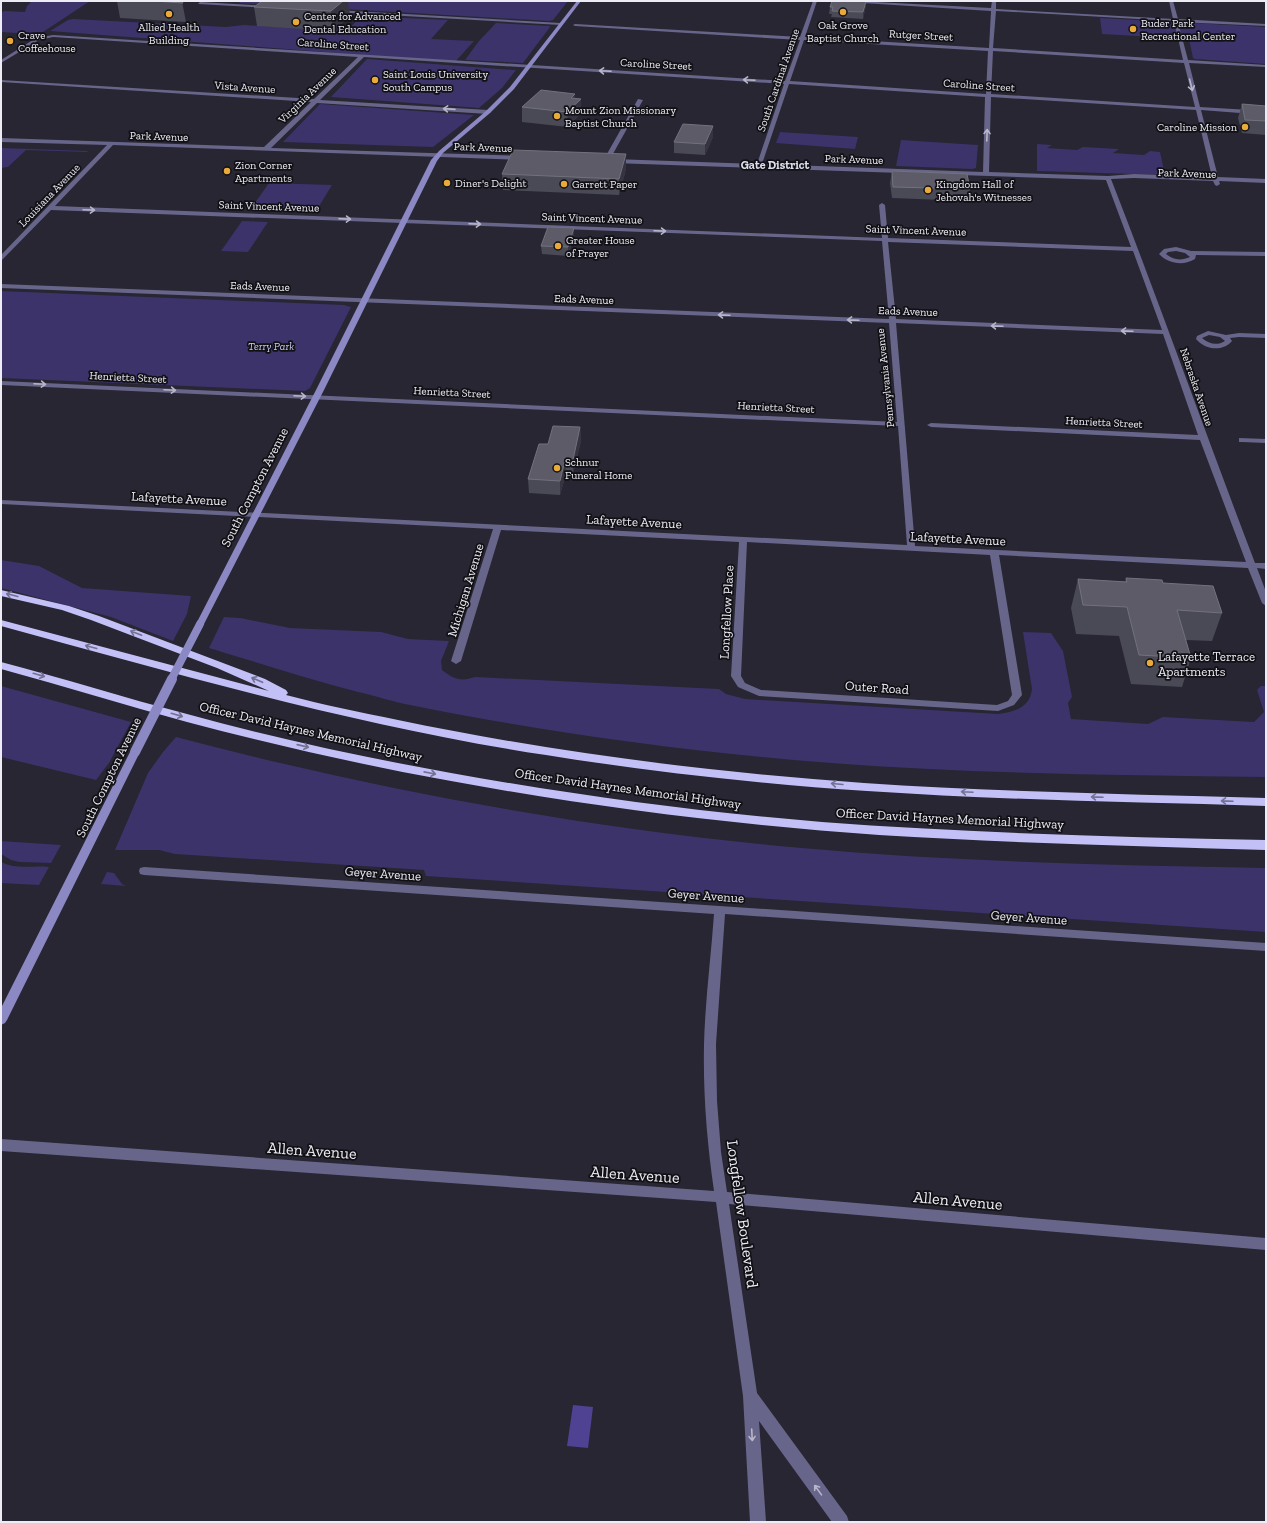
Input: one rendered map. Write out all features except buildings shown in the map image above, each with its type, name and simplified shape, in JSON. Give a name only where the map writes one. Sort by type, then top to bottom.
[{"type":"highway","points":[[1,593],[65,608],[96,618],[260,682],[305,704]]},
{"type":"highway","name":"Officer David Haynes Memorial Highway","points":[[1,623],[305,704],[442,733],[543,751],[648,766],[864,787],[972,793],[1266,802]]},
{"type":"highway","name":"Officer David Haynes Memorial Highway","points":[[1,665],[185,717],[283,742],[383,764],[486,784],[594,800],[706,815],[844,828],[938,834],[1266,845]]},
{"type":"main road","name":"South Compton Avenue","points":[[1,1020],[255,514],[316,397],[438,155],[488,112],[512,88],[579,1]]},
{"type":"street","name":"South Cardinal Avenue","points":[[759,166],[816,1]]},
{"type":"street","points":[[832,1],[1266,25]]},
{"type":"street","points":[[986,174],[988,95],[994,1]]},
{"type":"street","points":[[1171,1],[1216,182]]},
{"type":"street","points":[[200,3],[275,7]]},
{"type":"street","points":[[331,10],[561,24]]},
{"type":"street","name":"Rutger Street","points":[[575,25],[1266,66]]},
{"type":"street","name":"Caroline Street","points":[[1,62],[38,39],[45,37],[788,82],[1266,113]]},
{"type":"street","name":"Virginia Avenue","points":[[266,149],[362,56]]},
{"type":"street","name":"Vista Avenue","points":[[1,81],[488,112]]},
{"type":"street","points":[[606,161],[640,100]]},
{"type":"street","name":"Park Avenue","points":[[1,140],[530,158]]},
{"type":"street","name":"Louisiana Avenue","points":[[1,259],[111,144]]},
{"type":"street","name":"Park Avenue","points":[[598,160],[1108,178],[1136,181],[1266,181]]},
{"type":"street","name":"Nebraska Avenue","points":[[1108,178],[1266,603]]},
{"type":"street","name":"Park Avenue","points":[[1216,182],[1266,186]]},
{"type":"street","name":"Pennsylvania Avenue","points":[[882,205],[902,424],[910,548]]},
{"type":"street","name":"Saint Vincent Avenue","points":[[50,208],[1134,249]]},
{"type":"street","points":[[1191,253],[1207,252],[1266,254]]},
{"type":"street","name":"Eads Avenue","points":[[1,286],[1166,332]]},
{"type":"street","points":[[1226,337],[1239,335],[1266,336]]},
{"type":"street","name":"Henrietta Street","points":[[1,383],[902,424]]},
{"type":"street","name":"Henrietta Street","points":[[931,425],[1204,438]]},
{"type":"street","points":[[1242,440],[1266,441]]},
{"type":"street","name":"Lafayette Avenue","points":[[1,502],[1266,566]]},
{"type":"street","name":"Michigan Avenue","points":[[456,662],[498,527]]},
{"type":"street","name":"Longfellow Place","points":[[742,685],[736,676],[743,540]]},
{"type":"street","name":"Outer Road","points":[[742,685],[759,693],[998,708],[1011,703],[1017,695],[994,552]]},
{"type":"street","name":"Geyer Avenue","points":[[144,871],[1266,947]]},
{"type":"street","name":"Longfellow Boulevard","points":[[720,910],[710,1044],[711,1101],[715,1152],[750,1396],[758,1522]]},
{"type":"street","name":"Allen Avenue","points":[[1,1145],[721,1197],[1266,1244]]},
{"type":"street","points":[[750,1396],[841,1522]]},
{"type":"green space","points":[[32,1],[90,1],[43,32],[31,34],[1,32],[1,13],[4,11],[25,12],[27,6]]},
{"type":"green space","points":[[241,1],[568,1],[553,20],[549,21],[239,3]]},
{"type":"green space","points":[[362,16],[448,20],[431,39],[474,41],[455,62],[50,31],[68,20],[73,19],[226,27],[244,25],[346,31]]},
{"type":"green space","points":[[1100,18],[1266,27],[1266,64],[1195,59],[1193,58],[1189,39],[1102,34]]},
{"type":"green space","points":[[496,23],[550,27],[523,63],[465,60],[479,41]]},
{"type":"green space","points":[[367,59],[516,70],[502,88],[479,108],[331,97]]},
{"type":"green space","points":[[320,104],[474,115],[433,147],[283,142]]},
{"type":"green space","points":[[780,132],[858,137],[855,149],[776,143]]},
{"type":"green space","points":[[901,140],[978,145],[976,168],[896,166]]},
{"type":"green space","points":[[1037,144],[1052,145],[1047,148],[1077,150],[1083,147],[1119,149],[1113,153],[1144,155],[1150,151],[1160,152],[1165,175],[1037,171]]},
{"type":"green space","points":[[1,148],[88,151],[26,150],[8,167],[1,168]]},
{"type":"green space","points":[[269,183],[332,185],[315,213],[250,210]]},
{"type":"green space","points":[[242,221],[268,222],[248,252],[221,251]]},
{"type":"green space","name":"Terry Park","points":[[1,291],[344,305],[351,307],[310,388],[305,391],[1,378]]},
{"type":"green space","points":[[1,560],[39,566],[82,588],[191,596],[187,614],[173,641],[111,617],[1,588]]},
{"type":"green space","points":[[224,617],[240,618],[290,628],[381,632],[408,639],[449,641],[441,661],[442,670],[457,679],[475,677],[719,689],[726,694],[745,699],[998,714],[1010,712],[1020,708],[1025,705],[1031,695],[1032,689],[1023,632],[1051,633],[1063,651],[1072,697],[1068,703],[1071,719],[1148,724],[1163,717],[1254,722],[1264,712],[1257,690],[1261,686],[1266,686],[1266,777],[1157,776],[885,767],[725,753],[567,733],[397,702],[321,682],[209,648]]},
{"type":"green space","points":[[1,686],[131,722],[109,763],[96,780],[1,757]]},
{"type":"green space","points":[[176,737],[330,774],[486,806],[565,819],[723,840],[860,853],[976,860],[1266,868],[1266,932],[426,876],[424,870],[175,854],[159,850],[115,850],[148,773]]},
{"type":"green space","points":[[1,841],[61,845],[51,863],[19,862],[11,860],[1,854]]},
{"type":"green space","points":[[1,862],[19,867],[49,867],[39,885],[1,883]]},
{"type":"green space","points":[[107,872],[114,873],[122,884],[126,886],[101,884]]},
{"type":"shaded area","points":[[573,1405],[593,1407],[588,1448],[567,1446]]},
{"type":"place","name":"Oak Grove Baptist Church","points":[[843,12]]},
{"type":"place","name":"Allied Health Building","points":[[169,14]]},
{"type":"place","name":"Center for Advanced Dental Education","points":[[296,22]]},
{"type":"place","name":"Buder Park Recreational Center","points":[[1133,29]]},
{"type":"place","name":"Crave Coffeehouse","points":[[10,41]]},
{"type":"place","name":"Saint Louis University South Campus","points":[[375,80]]},
{"type":"place","name":"Mount Zion Missionary Baptist Church","points":[[557,116]]},
{"type":"place","name":"Caroline Mission","points":[[1245,127]]},
{"type":"place","name":"Zion Corner Apartments","points":[[227,171]]},
{"type":"place","name":"Diner's Delight","points":[[447,183]]},
{"type":"place","name":"Garrett Paper","points":[[564,184]]},
{"type":"place","name":"Kingdom Hall of Jehovah's Witnesses","points":[[928,190]]},
{"type":"place","name":"Greater House of Prayer","points":[[558,246]]},
{"type":"place","name":"Schnur Funeral Home","points":[[557,468]]},
{"type":"place","name":"Lafayette Terrace Apartments","points":[[1150,663]]},
{"type":"district","name":"Gate District","points":[[775,165]]}]
